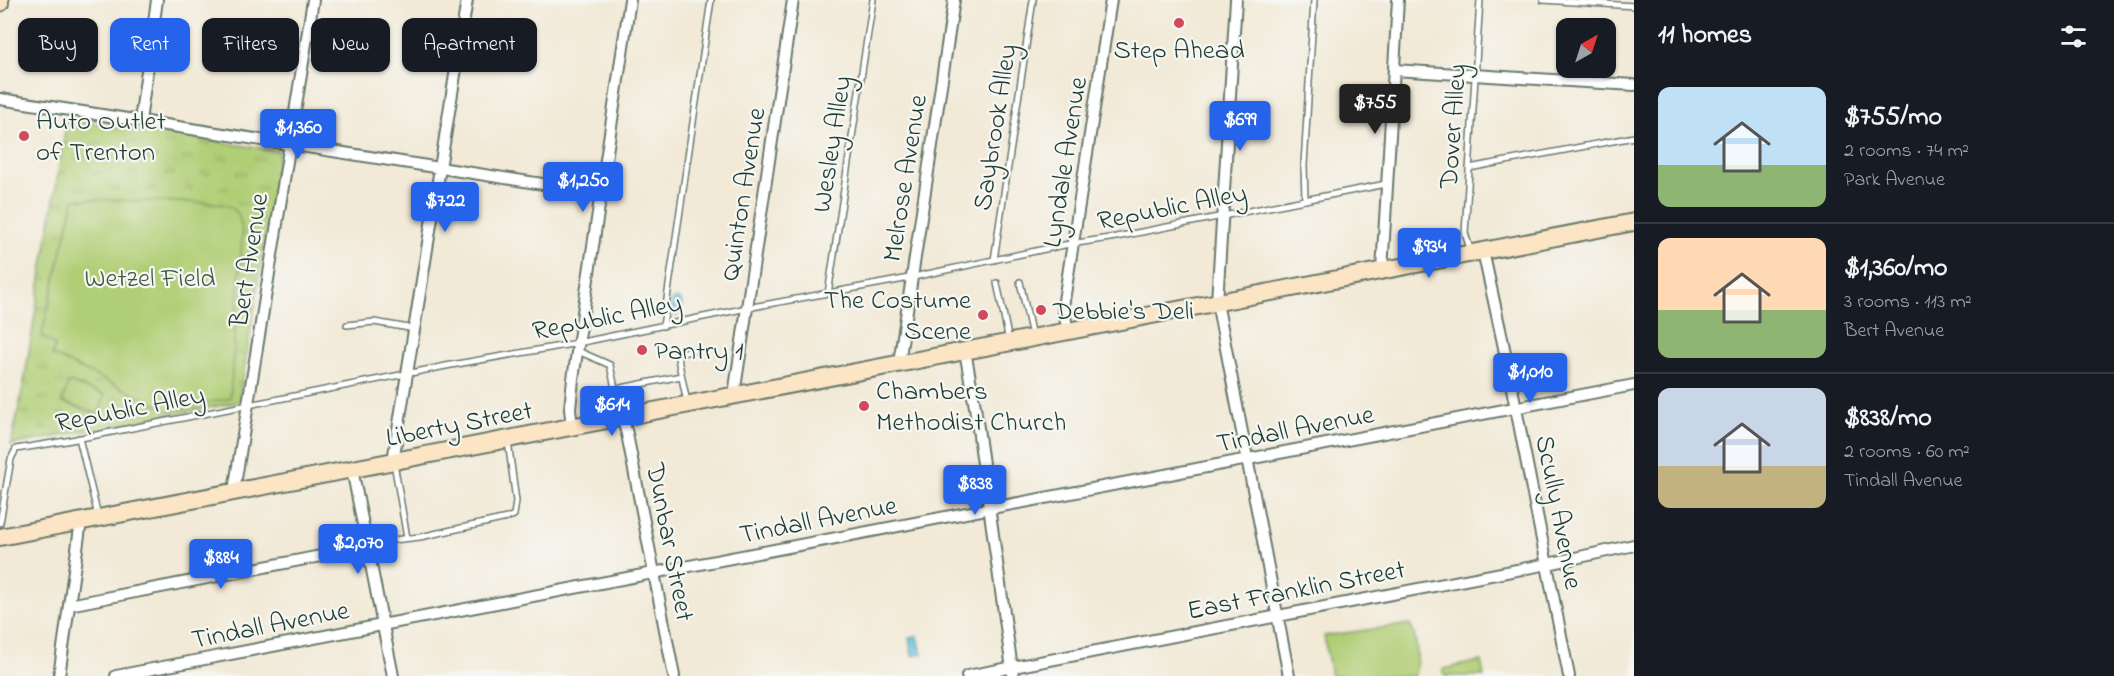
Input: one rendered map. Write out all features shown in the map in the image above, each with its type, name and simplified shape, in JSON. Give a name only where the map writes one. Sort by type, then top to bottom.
[{"type":"street","points":[[140,120],[157,0]]},
{"type":"street","name":"Bert Avenue","points":[[234,491],[313,0]]},
{"type":"street","points":[[393,461],[467,0]]},
{"type":"street","points":[[572,427],[571,396],[577,347],[630,0]]},
{"type":"street","name":"Quinton Avenue","points":[[734,396],[793,0]]},
{"type":"street","name":"Melrose Avenue","points":[[899,363],[954,0]]},
{"type":"street","name":"Lyndale Avenue","points":[[1068,331],[1063,307],[1111,0]]},
{"type":"street","points":[[1236,0],[1217,302],[1289,676]]},
{"type":"street","points":[[1382,270],[1398,0]]},
{"type":"street","points":[[1394,70],[1634,86]]},
{"type":"street","points":[[0,99],[600,193]]},
{"type":"street","name":"Liberty Street","points":[[0,537],[1634,222]]},
{"type":"street","name":"Scully Avenue","points":[[1477,252],[1516,408],[1569,676]]},
{"type":"street","points":[[965,351],[1012,672]]},
{"type":"street","name":"Tindall Avenue","points":[[116,676],[1634,385]]},
{"type":"street","name":"Dunbar Street","points":[[622,417],[674,676]]},
{"type":"street","points":[[352,469],[393,676]]},
{"type":"street","points":[[59,676],[81,521]]},
{"type":"street","points":[[69,605],[367,545]]},
{"type":"street","name":"East Franklin Street","points":[[967,676],[1012,672],[1277,615],[1548,564],[1634,545]]},
{"type":"lane","points":[[663,326],[711,0]]},
{"type":"lane","name":"Wesley Alley","points":[[828,294],[873,0]]},
{"type":"lane","name":"Saybrook Alley","points":[[994,260],[1033,0]]},
{"type":"lane","points":[[1305,200],[1304,165],[1314,0]]},
{"type":"lane","name":"Dover Alley","points":[[1477,252],[1466,233],[1480,0]]},
{"type":"lane","points":[[1543,0],[1634,6]]},
{"type":"lane","points":[[1469,168],[1634,137]]},
{"type":"lane","name":"Republic Alley","points":[[0,523],[16,449],[518,353],[577,347],[747,308],[1386,184]]},
{"type":"lane","points":[[1020,282],[1032,338]]},
{"type":"lane","points":[[997,283],[1009,342]]},
{"type":"lane","points":[[348,325],[374,322],[415,330]]},
{"type":"lane","points":[[577,347],[610,365],[622,417]]},
{"type":"lane","points":[[688,404],[677,354],[695,350]]},
{"type":"lane","points":[[616,389],[681,376]]},
{"type":"lane","points":[[79,438],[98,518]]},
{"type":"lane","points":[[367,545],[514,515],[516,501],[507,439]]},
{"type":"lane","points":[[393,461],[407,538]]},
{"type":"green space","name":"Wetzel Field","points":[[67,119],[279,151],[239,402],[11,445],[24,382]]},
{"type":"green space","points":[[74,199],[214,203],[228,206],[236,212],[241,223],[242,242],[230,398],[170,411],[52,355],[55,346],[42,335]]},
{"type":"green space","points":[[69,382],[105,395],[99,414],[62,402]]},
{"type":"green space","points":[[1410,624],[1417,649],[1415,676],[1331,676],[1324,636]]},
{"type":"green space","points":[[1481,661],[1484,676],[1445,676],[1443,669]]},
{"type":"water","points":[[677,298],[682,302],[681,312],[676,316],[672,310],[672,301]]},
{"type":"water","points":[[918,636],[922,654],[912,656],[909,637]]},
{"type":"place","name":"Step Ahead","points":[[1179,23]]},
{"type":"place","name":"Auto Outlet of Trenton","points":[[24,136]]},
{"type":"place","name":"Debbie's Deli","points":[[1041,310]]},
{"type":"place","name":"The Costume Scene","points":[[983,315]]},
{"type":"place","name":"Pantry 1","points":[[642,350]]},
{"type":"place","name":"Chambers Methodist Church","points":[[864,406]]}]
